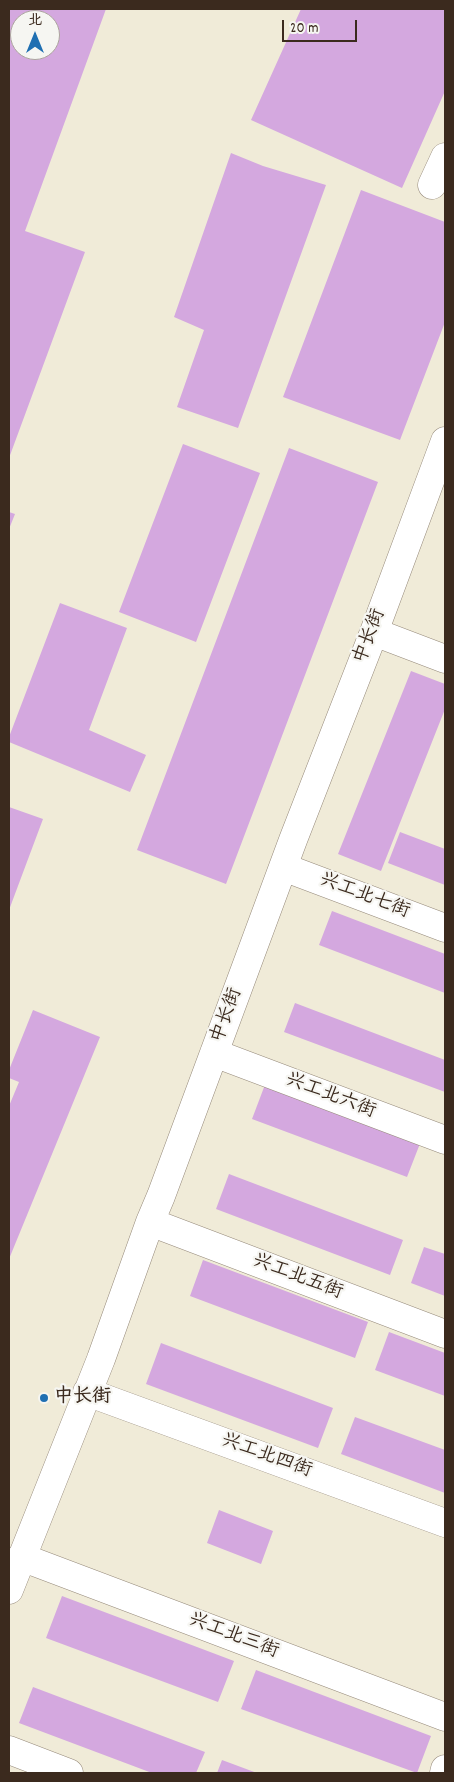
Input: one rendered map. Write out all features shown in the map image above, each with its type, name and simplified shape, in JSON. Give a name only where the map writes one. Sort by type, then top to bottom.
[{"type":"street","points":[[432,185],[445,156]]},
{"type":"street","name":"中长街","points":[[9,1590],[88,1392],[283,867],[374,632],[445,441]]},
{"type":"street","points":[[374,632],[445,659]]},
{"type":"street","name":"兴工北七街","points":[[283,867],[445,928]]},
{"type":"street","name":"兴工北六街","points":[[214,1053],[445,1140]]},
{"type":"street","name":"兴工北五街","points":[[150,1222],[445,1334]]},
{"type":"street","name":"兴工北四街","points":[[88,1392],[445,1523]]},
{"type":"street","name":"兴工北三街","points":[[21,1557],[445,1717]]},
{"type":"street","points":[[9,1750],[69,1773]]},
{"type":"building","points":[[9,9],[106,9],[25,231],[85,252],[9,458]]},
{"type":"building","points":[[301,9],[445,9],[445,91],[402,188],[251,120]]},
{"type":"building","points":[[231,153],[263,166],[326,185],[238,428],[177,407],[204,330],[174,317]]},
{"type":"building","points":[[361,190],[445,222],[445,322],[400,440],[283,397]]},
{"type":"building","points":[[183,444],[260,473],[196,642],[119,612]]},
{"type":"building","points":[[289,448],[378,482],[226,884],[137,850]]},
{"type":"building","points":[[9,512],[15,514],[9,529]]},
{"type":"building","points":[[60,603],[127,628],[89,730],[146,755],[130,792],[9,742],[9,737]]},
{"type":"building","points":[[411,671],[445,684],[445,709],[381,871],[338,854]]},
{"type":"building","points":[[9,807],[43,819],[9,910]]},
{"type":"building","points":[[400,832],[445,849],[445,885],[388,863]]},
{"type":"building","points":[[332,911],[445,954],[445,993],[319,945]]},
{"type":"building","points":[[295,1003],[445,1060],[445,1092],[284,1032]]},
{"type":"building","points":[[33,1010],[100,1037],[9,1259],[9,1106],[19,1082],[9,1078],[9,1070]]},
{"type":"building","points":[[266,1082],[421,1141],[407,1177],[252,1119]]},
{"type":"building","points":[[229,1174],[403,1240],[390,1275],[216,1209]]},
{"type":"building","points":[[424,1247],[445,1254],[445,1296],[411,1283]]},
{"type":"building","points":[[203,1260],[368,1322],[355,1358],[190,1296]]},
{"type":"building","points":[[389,1332],[445,1353],[445,1396],[375,1370]]},
{"type":"building","points":[[161,1343],[333,1408],[318,1448],[146,1384]]},
{"type":"building","points":[[355,1417],[445,1450],[445,1493],[341,1454]]},
{"type":"building","points":[[219,1510],[273,1531],[261,1564],[207,1543]]},
{"type":"building","points":[[62,1596],[234,1661],[218,1702],[46,1638]]},
{"type":"building","points":[[256,1670],[431,1736],[417,1773],[241,1709]]},
{"type":"building","points":[[33,1687],[205,1752],[196,1773],[152,1773],[19,1723]]},
{"type":"building","points":[[222,1760],[257,1773],[217,1773]]},
{"type":"place","name":"中长街","points":[[44,1398]]}]
